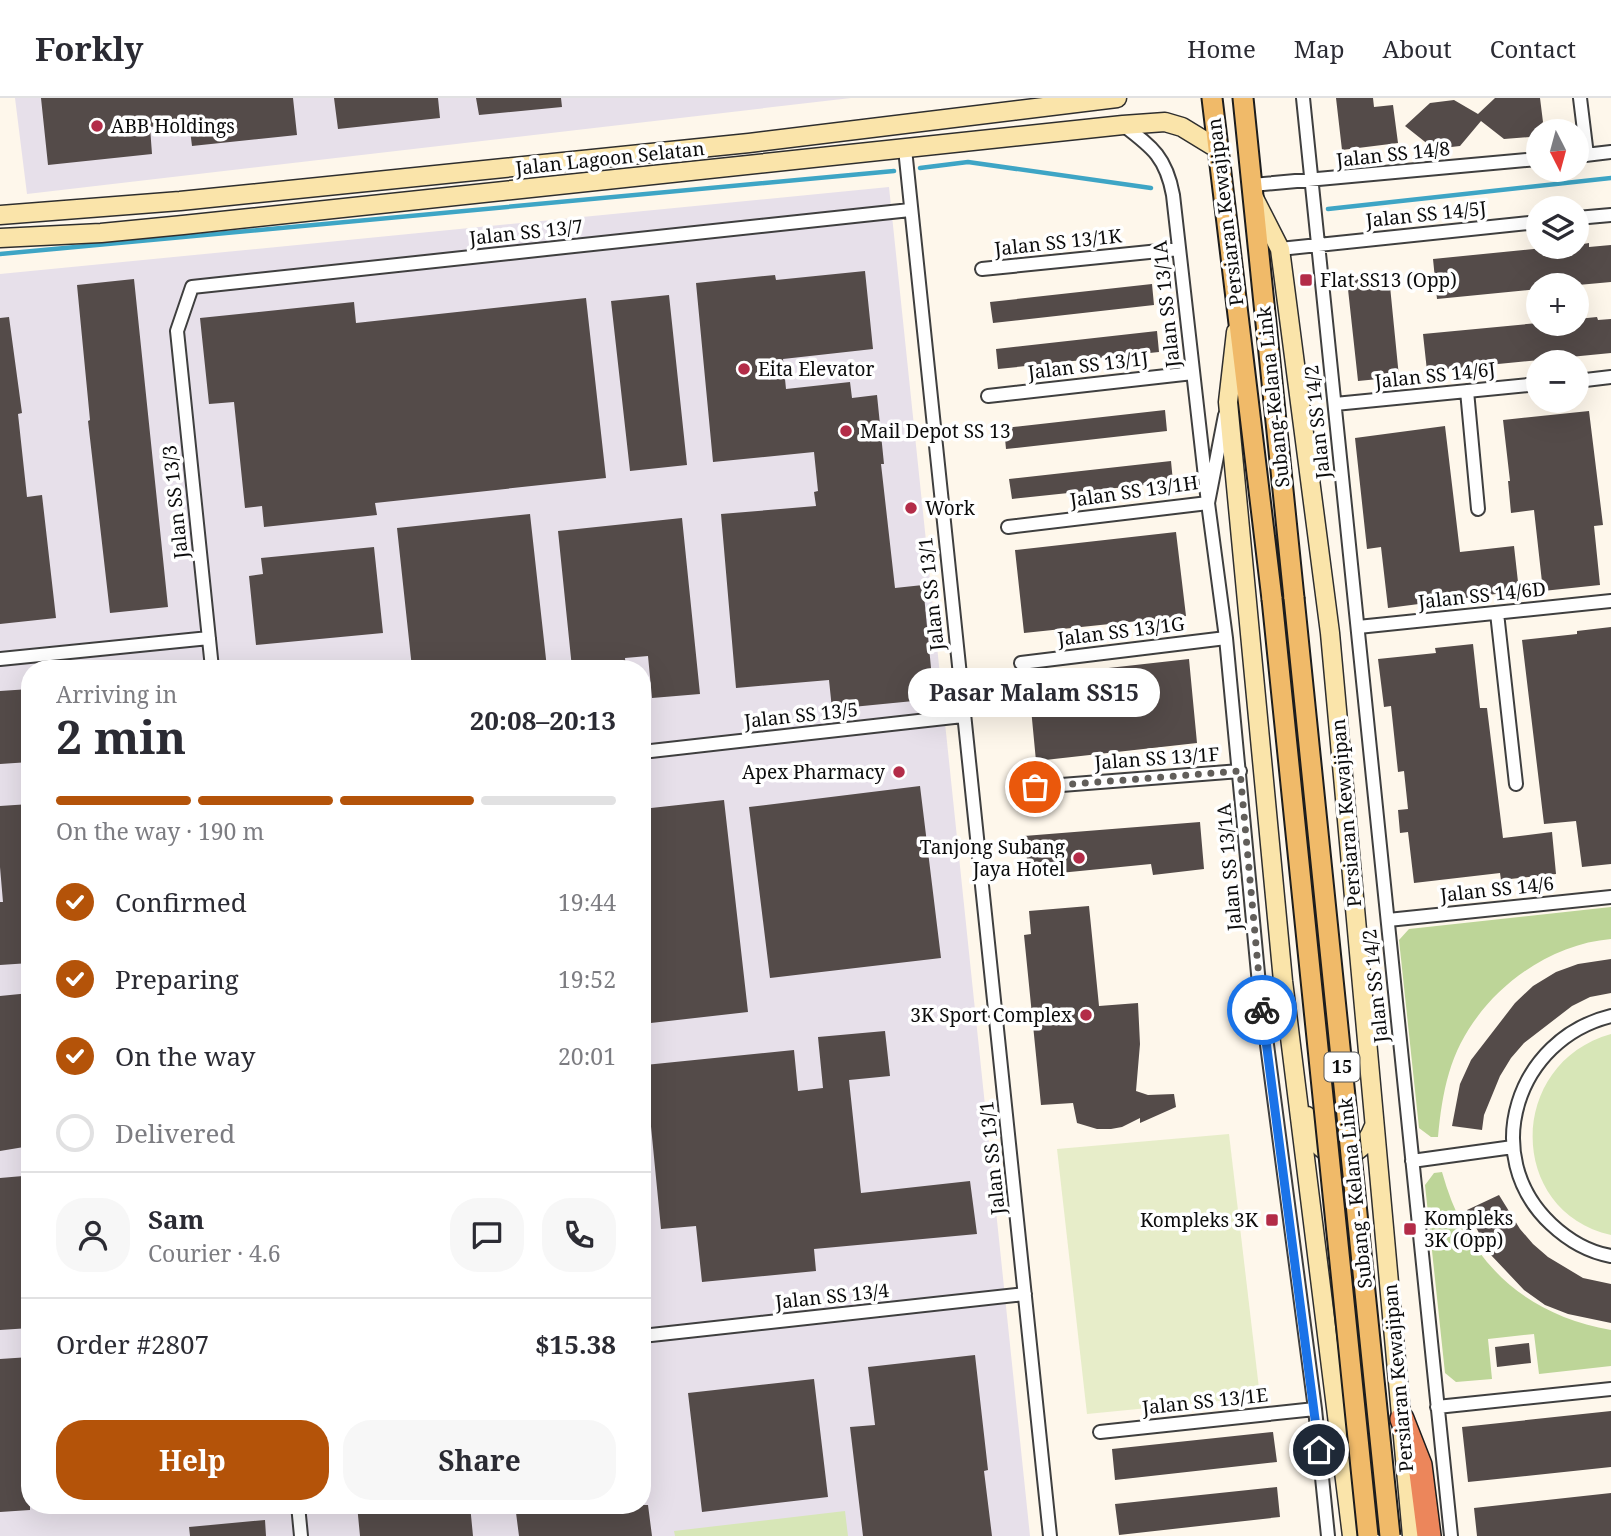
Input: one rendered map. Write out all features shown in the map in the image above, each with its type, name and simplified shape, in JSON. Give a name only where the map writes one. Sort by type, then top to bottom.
[{"type":"highway","points":[[1402,1419],[1420,1465],[1429,1536]]},
{"type":"main road","name":"Jalan Lagoon Selatan","points":[[0,215],[168,202],[736,144],[1117,98]]},
{"type":"main road","name":"Persiaran Kewajipan","points":[[1212,98],[1238,311],[1228,402],[1283,981],[1352,1536]]},
{"type":"main road","name":"Persiaran Kewajipan","points":[[1243,98],[1252,190],[1280,249],[1330,633],[1412,1536]]},
{"type":"main road","name":"Jalan Lagoon Selatan","points":[[0,238],[169,226],[1123,125],[1165,122],[1182,127],[1218,149]]},
{"type":"main road","name":"Subang-Kelana Link","points":[[1252,190],[1294,598]]},
{"type":"main road","name":"Subang-Kelana Link","points":[[1238,311],[1272,599]]},
{"type":"main road","name":"Subang - Kelana Link","points":[[1294,598],[1390,1536]]},
{"type":"main road","name":"Subang - Kelana Link","points":[[1272,599],[1368,1536]]},
{"type":"main road","points":[[1294,1065],[1313,1136],[1324,1150],[1343,1156],[1360,1150],[1368,1142],[1374,1126]]},
{"type":"street","name":"Jalan SS 14/2","points":[[1303,98],[1451,1536]]},
{"type":"street","points":[[1580,98],[1581,119]]},
{"type":"street","name":"Jalan SS 13/1A","points":[[1123,125],[1154,149],[1163,160],[1170,175],[1173,195],[1226,638],[1259,985],[1315,1409],[1328,1536]]},
{"type":"street","name":"Jalan SS 13/1","points":[[905,149],[1026,1294],[1049,1536]]},
{"type":"street","points":[[1589,154],[1611,152]]},
{"type":"street","name":"Jalan SS 14/8","points":[[1252,190],[1312,181],[1526,160]]},
{"type":"street","name":"Jalan SS 13/7","points":[[177,331],[192,287],[911,210]]},
{"type":"street","points":[[1589,217],[1611,215]]},
{"type":"street","name":"Jalan SS 14/5J","points":[[1280,249],[1526,223]]},
{"type":"street","name":"Jalan SS 13/1K","points":[[982,269],[1179,249]]},
{"type":"street","name":"Jalan SS 13/3","points":[[177,331],[211,660]]},
{"type":"street","name":"Jalan SS 13/1J","points":[[988,396],[1193,373]]},
{"type":"street","points":[[1589,380],[1611,377]]},
{"type":"street","name":"Jalan SS 14/6J","points":[[1335,404],[1526,385]]},
{"type":"street","points":[[1467,391],[1478,509]]},
{"type":"street","name":"Jalan SS 13/1H","points":[[1009,527],[1208,503],[1228,402]]},
{"type":"street","name":"Jalan SS 14/6D","points":[[1357,627],[1611,601]]},
{"type":"street","points":[[1497,613],[1516,784]]},
{"type":"street","points":[[0,659],[209,638]]},
{"type":"street","name":"Jalan SS 13/1G","points":[[1021,663],[1226,638]]},
{"type":"street","name":"Jalan SS 13/5","points":[[651,751],[963,716]]},
{"type":"street","name":"Jalan SS 13/1F","points":[[1035,787],[1240,771]]},
{"type":"street","name":"Jalan SS 14/6","points":[[1388,920],[1611,897]]},
{"type":"street","points":[[1611,1016],[1592,1021],[1564,1036],[1541,1058],[1524,1085],[1514,1115],[1513,1147],[1521,1182],[1539,1213],[1566,1238],[1598,1254],[1611,1256]]},
{"type":"street","points":[[1412,1161],[1513,1147]]},
{"type":"street","name":"Jalan SS 13/4","points":[[651,1335],[1026,1294]]},
{"type":"street","points":[[1437,1407],[1611,1389]]},
{"type":"street","name":"Jalan SS 13/1E","points":[[1100,1432],[1315,1409]]},
{"type":"street","points":[[299,1514],[301,1536]]},
{"type":"shaded area","points":[[15,98],[851,98],[27,194]]},
{"type":"shaded area","points":[[889,187],[1030,1536],[0,1536],[0,274]]},
{"type":"green space","points":[[1611,907],[1611,939],[1558,953],[1510,982],[1490,1001],[1459,1047],[1449,1073],[1438,1137],[1431,1137],[1419,1128],[1399,940],[1409,929]]},
{"type":"green space","points":[[1611,1034],[1611,1235],[1577,1221],[1552,1198],[1537,1169],[1533,1136],[1538,1104],[1552,1074],[1577,1050]]},
{"type":"green space","points":[[1229,1134],[1260,1397],[1087,1414],[1057,1149]]},
{"type":"green space","points":[[1442,1172],[1452,1203],[1482,1256],[1502,1278],[1524,1296],[1550,1311],[1611,1330],[1611,1366],[1539,1374],[1534,1334],[1488,1339],[1492,1379],[1456,1382],[1445,1373],[1425,1185],[1434,1173]]},
{"type":"green space","points":[[845,1511],[848,1536],[675,1536],[674,1531]]},
{"type":"building","points":[[41,98],[293,98],[297,135],[192,146],[189,122],[150,127],[152,154],[48,165]]},
{"type":"building","points":[[334,98],[438,98],[440,118],[338,129]]},
{"type":"building","points":[[476,98],[561,98],[562,107],[479,115]]},
{"type":"building","points":[[1336,98],[1373,98],[1374,107],[1393,105],[1398,143],[1342,150]]},
{"type":"building","points":[[1495,98],[1540,98],[1543,119],[1526,119],[1526,137],[1504,139],[1481,121],[1460,146],[1434,149],[1405,126],[1430,103],[1454,100],[1478,114]]},
{"type":"building","points":[[1611,245],[1611,282],[1589,284],[1589,273],[1526,273],[1526,290],[1437,299],[1433,259],[1526,250],[1526,259],[1589,259],[1589,247]]},
{"type":"building","points":[[865,271],[873,349],[783,359],[786,389],[850,382],[852,398],[877,395],[884,464],[881,464],[895,588],[923,585],[934,699],[832,709],[829,680],[736,688],[721,514],[816,506],[814,492],[818,491],[814,452],[713,462],[696,283],[775,275],[776,280]]},
{"type":"building","points":[[1389,276],[1399,377],[1358,381],[1347,280]]},
{"type":"building","points":[[134,279],[168,607],[110,613],[88,421],[77,285]]},
{"type":"building","points":[[1152,284],[1154,305],[993,323],[990,302]]},
{"type":"building","points":[[669,295],[687,465],[630,471],[611,301]]},
{"type":"building","points":[[586,298],[606,478],[375,503],[377,515],[264,527],[262,506],[245,508],[234,402],[209,404],[200,318],[354,302],[356,323]]},
{"type":"building","points":[[9,317],[22,413],[18,414],[27,497],[42,495],[56,618],[0,624],[0,318]]},
{"type":"building","points":[[1589,318],[1611,319],[1611,353],[1589,355],[1589,350],[1526,350],[1526,361],[1427,371],[1423,334],[1526,324],[1526,336],[1589,336]]},
{"type":"building","points":[[1157,331],[1159,352],[998,369],[996,349]]},
{"type":"building","points":[[1165,410],[1167,431],[1006,449],[1004,428]]},
{"type":"building","points":[[1589,411],[1603,525],[1594,526],[1600,585],[1543,591],[1534,510],[1511,513],[1503,420]]},
{"type":"building","points":[[1445,426],[1460,552],[1514,546],[1519,591],[1388,608],[1381,547],[1367,549],[1355,438]]},
{"type":"building","points":[[1171,461],[1173,482],[1012,499],[1009,479]]},
{"type":"building","points":[[530,514],[546,660],[411,660],[397,528]]},
{"type":"building","points":[[682,518],[700,694],[652,698],[651,660],[648,656],[625,660],[571,660],[558,531]]},
{"type":"building","points":[[1176,532],[1186,616],[1024,633],[1015,550]]},
{"type":"building","points":[[374,547],[383,633],[256,645],[249,576],[263,574],[261,558]]},
{"type":"building","points":[[1611,627],[1611,864],[1582,867],[1576,821],[1544,824],[1522,640]]},
{"type":"building","points":[[1473,644],[1480,708],[1487,708],[1503,838],[1552,832],[1556,874],[1501,880],[1500,873],[1414,883],[1408,832],[1400,833],[1398,810],[1408,809],[1404,771],[1398,772],[1391,706],[1384,707],[1378,659],[1436,653],[1435,648]]},
{"type":"building","points":[[1189,659],[1197,743],[1036,761],[1028,677]]},
{"type":"building","points":[[21,690],[21,763],[0,764],[0,691]]},
{"type":"building","points":[[920,786],[941,958],[770,978],[749,807]]},
{"type":"building","points":[[724,800],[748,1012],[651,1023],[651,808]]},
{"type":"building","points":[[21,805],[21,964],[0,965],[0,902],[3,902],[0,806]]},
{"type":"building","points":[[1200,822],[1204,869],[1153,875],[1151,864],[1029,876],[1024,836]]},
{"type":"building","name":"3K Sport Complex","points":[[1089,906],[1099,1006],[1138,1003],[1140,1044],[1136,1091],[1148,1095],[1174,1094],[1176,1107],[1140,1123],[1140,1118],[1111,1129],[1097,1129],[1077,1123],[1073,1103],[1041,1105],[1024,935],[1031,934],[1029,911]]},
{"type":"building","points":[[1611,959],[1611,993],[1590,997],[1572,1006],[1524,1043],[1500,1076],[1484,1115],[1482,1130],[1452,1126],[1460,1084],[1471,1060],[1515,1003],[1533,986],[1556,972],[1578,964]]},
{"type":"building","points":[[21,994],[21,1148],[0,1151],[0,996]]},
{"type":"building","points":[[885,1031],[890,1076],[849,1080],[861,1193],[970,1181],[977,1234],[814,1249],[816,1271],[702,1282],[696,1226],[661,1229],[651,1126],[651,1064],[794,1050],[798,1091],[823,1088],[818,1037]]},
{"type":"building","points":[[21,1176],[21,1329],[0,1330],[0,1178]]},
{"type":"building","points":[[1499,1195],[1520,1229],[1548,1257],[1583,1278],[1611,1284],[1611,1323],[1568,1314],[1545,1305],[1524,1290],[1490,1254],[1467,1210]]},
{"type":"building","points":[[1529,1343],[1531,1363],[1497,1367],[1495,1347]]},
{"type":"building","points":[[975,1355],[988,1470],[984,1471],[992,1536],[863,1536],[850,1427],[875,1425],[868,1367]]},
{"type":"building","points":[[21,1358],[21,1511],[0,1512],[0,1359]]},
{"type":"building","points":[[814,1379],[828,1497],[702,1512],[688,1393]]},
{"type":"building","points":[[1611,1411],[1611,1467],[1468,1482],[1462,1427]]},
{"type":"building","points":[[1273,1432],[1277,1462],[1115,1480],[1112,1449]]},
{"type":"building","points":[[1277,1487],[1280,1517],[1119,1535],[1115,1504]]},
{"type":"building","points":[[1611,1493],[1611,1536],[1477,1536],[1474,1508]]},
{"type":"building","points":[[358,1514],[471,1514],[473,1536],[360,1536]]},
{"type":"building","points":[[516,1514],[649,1514],[652,1536],[519,1536]]},
{"type":"building","points":[[265,1520],[266,1536],[190,1536],[189,1527]]},
{"type":"waterway","points":[[920,168],[968,162],[1151,188]]},
{"type":"waterway","points":[[0,254],[894,171]]},
{"type":"waterway","points":[[1328,209],[1611,178]]},
{"type":"way so far","points":[[1035,787],[1240,771],[1262,1010]]},
{"type":"place","name":"ABB Holdings","points":[[97,126]]},
{"type":"place","name":"Flat SS13 (Opp)","points":[[1306,280]]},
{"type":"place","name":"Eita Elevator","points":[[744,369]]},
{"type":"place","name":"Mail Depot SS 13","points":[[846,431]]},
{"type":"place","name":"Work","points":[[911,508]]},
{"type":"place","name":"Apex Pharmacy","points":[[899,772]]},
{"type":"place","name":"Pasar Malam SS15","points":[[1035,787]]},
{"type":"place","name":"Tanjong Subang Jaya Hotel","points":[[1079,858]]},
{"type":"place","name":"3K Sport Complex","points":[[1086,1015]]},
{"type":"place","name":"Kompleks 3K","points":[[1272,1220]]},
{"type":"place","name":"Kompleks 3K (Opp)","points":[[1410,1229]]},
{"type":"route","points":[[1262,1010],[1319,1450]]}]
